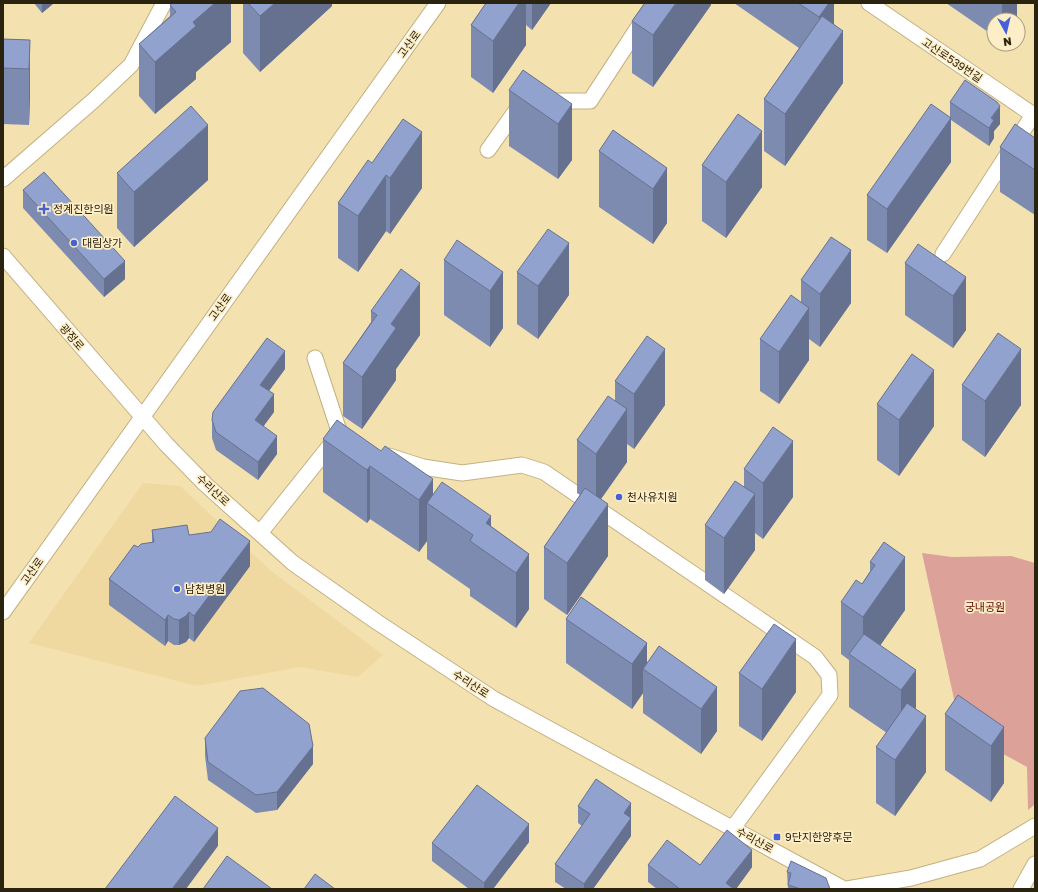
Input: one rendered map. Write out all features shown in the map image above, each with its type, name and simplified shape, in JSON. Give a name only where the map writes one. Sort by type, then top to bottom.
[{"type":"street","points":[[3,179],[94,100],[131,65],[164,3]]},
{"type":"street","name":"고산로","points":[[3,612],[438,3]]},
{"type":"street","points":[[488,150],[523,101],[590,101],[654,3]]},
{"type":"street","name":"고산로539번길","points":[[869,3],[1034,116]]},
{"type":"street","points":[[943,254],[1034,116]]},
{"type":"street","name":"광정로","points":[[3,256],[141,418]]},
{"type":"street","points":[[260,533],[346,437],[315,358]]},
{"type":"street","name":"수리산로","points":[[141,418],[205,484],[299,568],[377,622],[494,699],[844,889]]},
{"type":"street","points":[[373,450],[424,467],[462,473],[522,465],[544,472],[815,657],[829,675],[830,695],[733,828]]},
{"type":"street","points":[[847,889],[911,878],[980,859],[1035,826]]},
{"type":"street","points":[[1021,889],[1035,864]]},
{"type":"shaded area","points":[[143,483],[180,486],[271,571],[383,655],[358,677],[300,667],[197,686],[29,643]]},
{"type":"green space","name":"궁내공원","points":[[922,553],[952,557],[1011,556],[1035,563],[1035,804],[1028,810],[1027,767],[961,731]]},
{"type":"building","points":[[173,3],[215,3],[193,22],[196,26],[155,62],[139,44],[176,12],[170,5]]},
{"type":"building","points":[[248,3],[275,3],[260,16]]},
{"type":"building","points":[[486,3],[519,3],[493,41],[471,25]]},
{"type":"building","points":[[645,3],[676,3],[653,35],[632,21]]},
{"type":"building","points":[[798,3],[829,3],[819,17]]},
{"type":"building","points":[[822,16],[843,31],[785,114],[764,99]]},
{"type":"building","points":[[3,39],[30,40],[29,69],[3,68]]},
{"type":"building","points":[[523,70],[572,104],[558,124],[509,90]]},
{"type":"building","points":[[965,80],[997,102],[1000,106],[991,118],[994,120],[989,128],[950,102]]},
{"type":"building","points":[[931,104],[951,118],[887,209],[867,195]]},
{"type":"building","points":[[191,106],[208,125],[134,192],[117,173]]},
{"type":"building","points":[[738,114],[762,131],[726,182],[702,165]]},
{"type":"building","points":[[403,119],[422,132],[390,178],[386,175],[358,216],[338,203],[368,160],[372,163]]},
{"type":"building","points":[[1015,124],[1035,138],[1035,170],[1000,147]]},
{"type":"building","points":[[613,130],[667,168],[653,189],[599,151]]},
{"type":"building","points":[[44,172],[125,261],[104,279],[23,190]]},
{"type":"building","points":[[548,229],[569,243],[538,286],[517,272]]},
{"type":"building","points":[[831,237],[851,250],[820,294],[801,280]]},
{"type":"building","points":[[457,240],[503,272],[490,291],[444,260]]},
{"type":"building","points":[[918,244],[966,277],[953,296],[905,263]]},
{"type":"building","points":[[401,269],[420,283],[391,324],[396,328],[362,377],[343,363],[377,315],[371,311]]},
{"type":"building","points":[[791,295],[809,308],[779,352],[760,339]]},
{"type":"building","points":[[998,333],[1021,349],[985,401],[962,385]]},
{"type":"building","points":[[647,336],[665,349],[634,394],[615,381]]},
{"type":"building","points":[[267,338],[285,351],[260,385],[274,394],[255,420],[277,436],[258,462],[216,432],[212,420],[213,412]]},
{"type":"building","points":[[912,354],[934,370],[899,420],[877,404]]},
{"type":"building","points":[[608,396],[627,409],[596,454],[577,440]]},
{"type":"building","points":[[337,420],[381,451],[385,446],[433,479],[419,500],[370,466],[367,470],[323,439]]},
{"type":"building","points":[[773,427],[793,441],[763,483],[744,469]]},
{"type":"building","points":[[735,481],[755,494],[724,538],[705,525]]},
{"type":"building","points":[[442,482],[491,516],[486,523],[529,554],[516,573],[470,541],[473,535],[427,503]]},
{"type":"building","points":[[585,488],[608,504],[567,563],[544,547]]},
{"type":"building","points":[[220,519],[250,541],[194,616],[189,612],[186,616],[179,620],[168,615],[165,620],[109,579],[134,545],[138,547],[141,544],[154,542],[152,530],[187,525],[189,535],[211,532]]},
{"type":"building","points":[[884,542],[905,557],[863,617],[841,602],[856,580],[862,584],[875,565],[870,562]]},
{"type":"building","points":[[581,597],[647,643],[632,664],[566,619]]},
{"type":"building","points":[[774,624],[796,639],[762,689],[739,673]]},
{"type":"building","points":[[864,634],[916,670],[901,690],[849,654]]},
{"type":"building","points":[[659,646],[717,687],[701,709],[643,669]]},
{"type":"building","points":[[263,688],[309,724],[313,746],[277,792],[256,795],[208,762],[205,738],[240,691]]},
{"type":"building","points":[[958,695],[1004,727],[991,746],[945,714]]},
{"type":"building","points":[[907,703],[926,716],[895,760],[876,747]]},
{"type":"building","points":[[596,779],[631,803],[624,813],[631,818],[584,884],[555,864],[590,814],[578,806]]},
{"type":"building","points":[[477,785],[529,824],[484,883],[432,843]]},
{"type":"building","points":[[175,796],[218,828],[172,889],[105,889]]},
{"type":"building","points":[[727,830],[752,850],[726,883],[734,889],[680,889],[648,865],[667,840],[700,865]]},
{"type":"building","points":[[227,856],[272,889],[203,889]]},
{"type":"building","points":[[791,861],[826,878],[830,889],[801,889],[788,885],[791,873],[787,872]]},
{"type":"building","points":[[315,874],[335,889],[304,889]]},
{"type":"place","name":"정계진한의원","points":[[44,209]]},
{"type":"place","name":"대림상가","points":[[74,243]]},
{"type":"place","name":"천사유치원","points":[[619,497]]},
{"type":"place","name":"남천병원","points":[[177,589]]},
{"type":"place","name":"9단지한양후문","points":[[777,837]]}]
